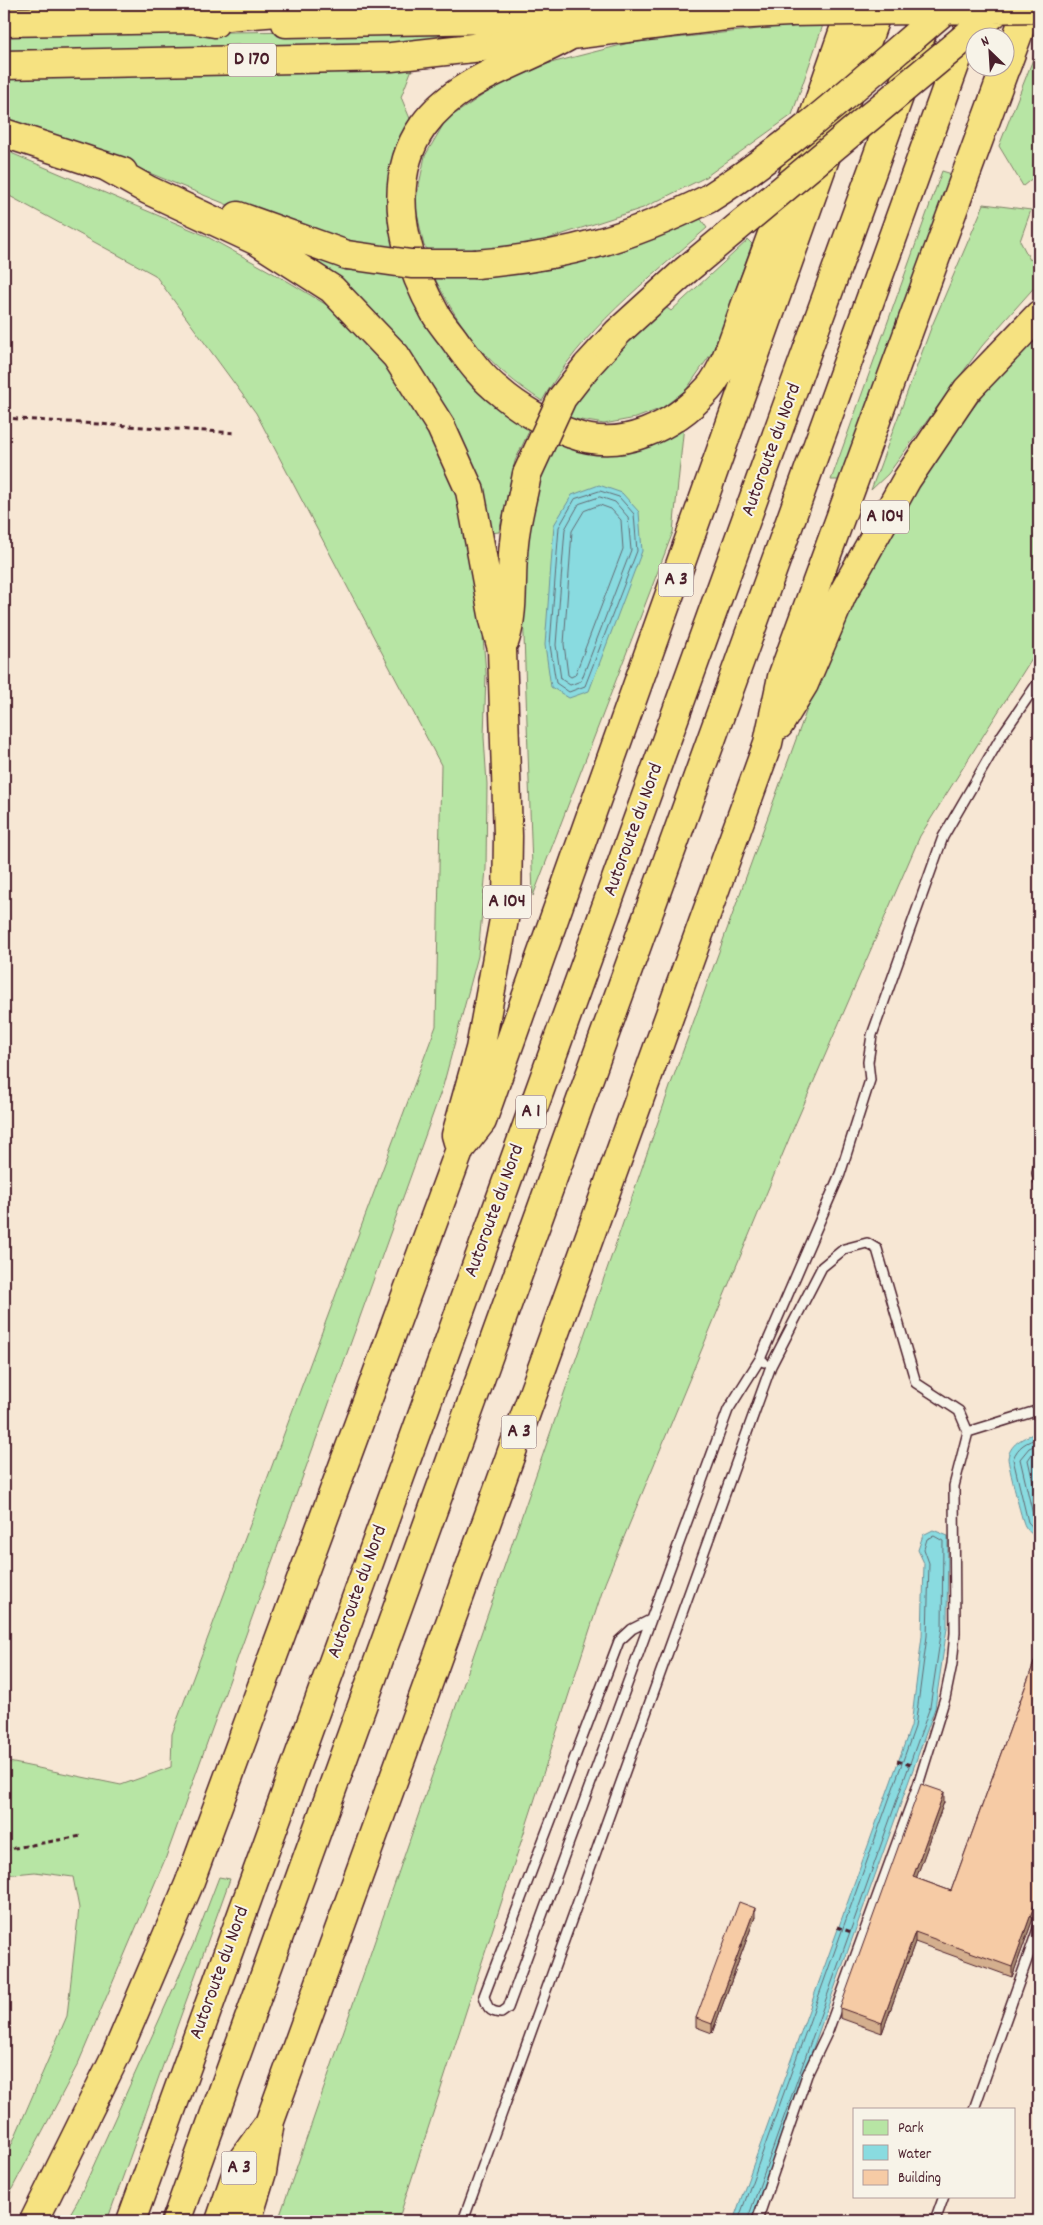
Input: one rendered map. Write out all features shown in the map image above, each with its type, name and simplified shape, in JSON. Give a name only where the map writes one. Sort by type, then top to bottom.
[{"type":"highway","points":[[191,19],[378,4]]},
{"type":"highway","name":"D 170","points":[[4,22],[191,19],[221,24],[495,19],[644,4]]},
{"type":"highway","points":[[854,4],[756,278],[724,360],[711,386],[670,422],[648,433],[623,438],[596,439],[572,434],[529,411],[498,391],[471,362],[436,314],[406,240],[401,208],[409,152],[423,125],[442,106],[470,85],[505,65],[548,48],[571,35],[734,15],[790,12],[1039,8]]},
{"type":"highway","name":"A 3","points":[[34,2221],[116,2055],[189,1884],[460,1149],[482,1121],[880,4]]},
{"type":"highway","name":"Autoroute du Nord","points":[[131,2221],[932,4]]},
{"type":"highway","points":[[4,133],[154,181],[260,225],[347,255],[411,264],[476,264],[556,254],[596,245],[642,229],[708,199],[792,138],[952,4]]},
{"type":"highway","name":"Autoroute du Nord","points":[[176,2221],[977,4]]},
{"type":"highway","name":"A 104","points":[[460,1149],[456,1135],[480,1049],[507,903],[508,836],[502,649],[511,622],[514,542],[528,474],[562,398],[624,326],[685,271],[1005,4]]},
{"type":"highway","name":"A 3","points":[[1016,38],[1029,4]]},
{"type":"highway","name":"D 170","points":[[4,65],[391,57],[500,46],[546,36],[571,35]]},
{"type":"highway","name":"A 3","points":[[220,2221],[240,2163],[270,2121],[768,743],[782,677],[1001,78]]},
{"type":"highway","points":[[107,167],[148,190],[257,242],[332,289],[396,356],[441,427],[470,490],[494,620],[502,649]]},
{"type":"highway","name":"A 104","points":[[768,743],[804,684],[842,595],[907,479],[967,390],[1039,315]]},
{"type":"highway","points":[[247,2221],[262,2172],[270,2121]]},
{"type":"lane","points":[[650,1620],[632,1629],[619,1642],[484,1996],[487,2008],[494,2013],[501,2013],[508,2008],[728,1410],[760,1359],[840,1174],[870,1080],[868,1062],[872,1035],[943,837],[1002,735],[1039,681]]},
{"type":"lane","points":[[1039,1164],[1037,1173],[1039,1181]]},
{"type":"lane","points":[[463,2221],[771,1366],[822,1267],[844,1249],[867,1243],[877,1249],[916,1383],[959,1411],[968,1432],[954,1486],[955,1633],[952,1664],[945,1698],[918,1785],[828,2031],[807,2075],[757,2221]]},
{"type":"lane","points":[[760,1359],[771,1366]]},
{"type":"lane","points":[[968,1432],[1039,1410]]},
{"type":"lane","points":[[974,2108],[1039,1926]]},
{"type":"lane","points":[[935,2221],[943,2198]]},
{"type":"path","points":[[4,418],[237,433]]},
{"type":"path","points":[[897,1761],[916,1766]]},
{"type":"path","points":[[4,1850],[81,1836]]},
{"type":"path","points":[[837,1926],[856,1934]]},
{"type":"green space","points":[[824,22],[792,115],[704,178],[643,208],[517,249],[430,251],[424,246],[415,204],[425,156],[446,120],[492,89],[543,65],[629,43]]},
{"type":"green space","points":[[461,29],[457,40],[261,50],[4,55],[4,35]]},
{"type":"green space","points":[[1039,44],[1039,173],[1023,186],[999,146]]},
{"type":"green space","points":[[412,69],[401,97],[411,121],[397,248],[351,244],[233,207],[98,152],[4,123],[4,75]]},
{"type":"green space","points":[[4,150],[204,235],[289,282],[330,307],[372,348],[404,386],[437,444],[459,498],[478,578],[486,673],[484,737],[487,784],[486,869],[478,956],[443,1086],[166,1857],[78,2064],[4,2204],[4,2162],[67,2016],[79,1908],[73,1877],[35,1872],[4,1875],[4,1761],[121,1785],[171,1767],[172,1734],[436,1026],[441,765],[256,413],[155,275],[4,193]]},
{"type":"green space","points":[[942,171],[952,174],[841,480],[831,480]]},
{"type":"green space","points":[[984,204],[1031,210],[1020,241],[1030,260],[1039,252],[1039,282],[982,346],[888,474],[871,490],[931,328]]},
{"type":"green space","points":[[698,215],[707,228],[639,287],[596,329],[558,376],[542,401],[506,375],[479,347],[456,315],[434,277]]},
{"type":"green space","points":[[748,240],[752,244],[715,348],[686,390],[662,408],[636,418],[604,424],[569,418],[586,386],[623,343],[663,305],[671,311]]},
{"type":"green space","points":[[299,251],[406,275],[530,429],[515,461],[499,532],[490,533],[457,440]]},
{"type":"green space","points":[[1039,335],[1039,647],[920,836],[791,1134],[605,1583],[398,2221],[278,2221],[672,1081],[815,687],[866,565],[943,447],[990,386]]},
{"type":"green space","points":[[684,425],[673,532],[533,896],[522,578],[527,529],[539,481],[558,440]]},
{"type":"green space","points":[[219,1877],[230,1879],[107,2221],[66,2221],[78,2200],[193,1945]]},
{"type":"water","points":[[599,485],[622,493],[639,512],[642,551],[589,691],[569,698],[551,687],[545,645],[554,525],[572,495]]},
{"type":"water","points":[[1039,1432],[1039,1539],[1029,1532],[1023,1522],[1008,1458],[1009,1452],[1016,1444],[1024,1438]]},
{"type":"water","points":[[933,1530],[948,1536],[947,1628],[935,1708],[751,2221],[733,2221],[911,1726],[922,1636],[924,1563],[918,1550],[923,1535]]},
{"type":"building","points":[[1039,1649],[1039,1892],[1012,1967],[915,1932],[882,2023],[840,2008],[921,1784],[944,1792],[913,1877],[951,1891]]},
{"type":"building","points":[[739,1902],[755,1908],[712,2024],[696,2018]]}]
